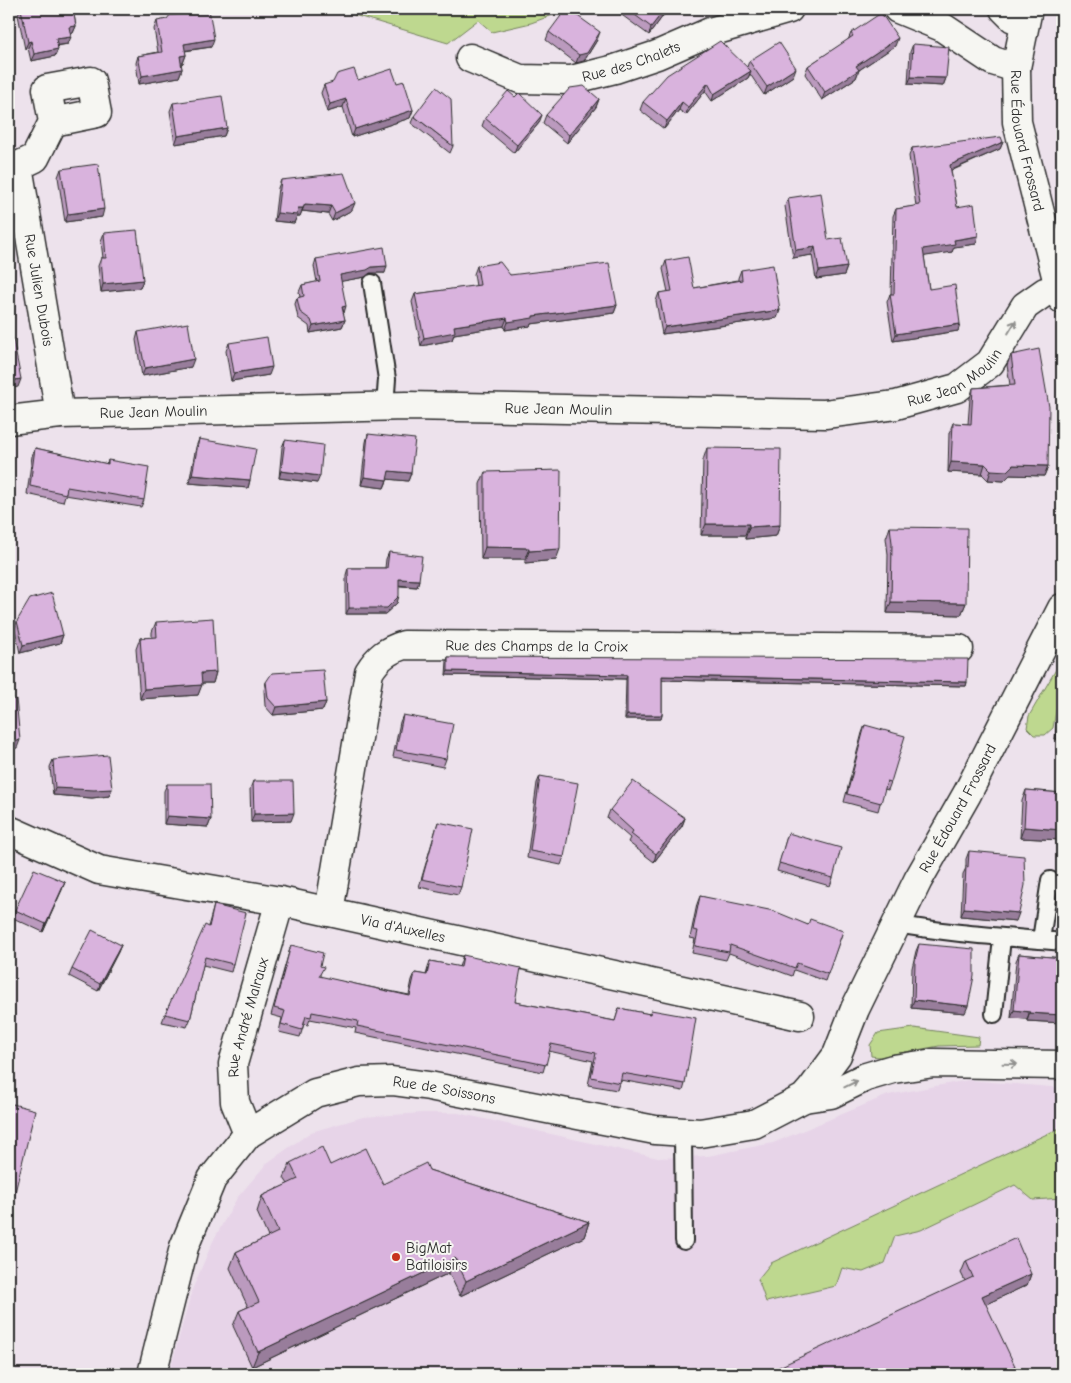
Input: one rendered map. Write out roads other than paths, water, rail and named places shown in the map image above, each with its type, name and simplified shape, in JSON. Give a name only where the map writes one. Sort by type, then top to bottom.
[{"type":"street","name":"Rue des Chalets","points":[[470,58],[520,79],[571,80],[615,69],[657,55],[710,32],[789,9]]},
{"type":"street","points":[[898,9],[942,27],[992,61],[1016,68]]},
{"type":"street","name":"Rue Édouard Frossard","points":[[1019,13],[1015,95],[1020,138],[1060,293]]},
{"type":"street","name":"Rue Julien Dubois","points":[[53,122],[34,158],[14,167],[60,414]]},
{"type":"street","name":"Rue Jean Moulin","points":[[9,420],[60,414],[385,407],[824,414],[896,405],[957,388],[990,363],[1025,306],[1045,292],[1060,293]]},
{"type":"street","name":"Rue Édouard Frossard","points":[[855,1010],[918,880],[967,794],[1034,668],[1062,608]]},
{"type":"street","name":"Rue des Champs de la Croix","points":[[329,912],[369,672],[375,662],[392,649],[404,645],[959,649]]},
{"type":"street","name":"Via d'Auxelles","points":[[9,830],[99,870],[280,901],[800,1016]]},
{"type":"street","name":"Rue André Malraux","points":[[248,1134],[235,1102],[233,1064],[280,901]]},
{"type":"street","name":"Rue de Soissons","points":[[152,1374],[184,1247],[212,1179],[248,1134],[315,1093],[359,1082],[392,1081],[429,1086],[654,1130],[684,1133],[738,1128],[754,1124],[804,1098],[837,1055],[855,1010]]},
{"type":"street","points":[[804,1098],[831,1094],[866,1077],[893,1069],[934,1063],[1062,1065]]},
{"type":"lane","points":[[372,283],[387,378],[385,407]]},
{"type":"lane","points":[[1041,940],[1050,880]]},
{"type":"lane","points":[[896,924],[1002,938],[1062,942]]},
{"type":"lane","points":[[994,1014],[1002,938]]},
{"type":"lane","points":[[684,1133],[684,1241]]},
{"type":"place","name":"BigMat Batiloisirs","points":[[396,1257]]}]
